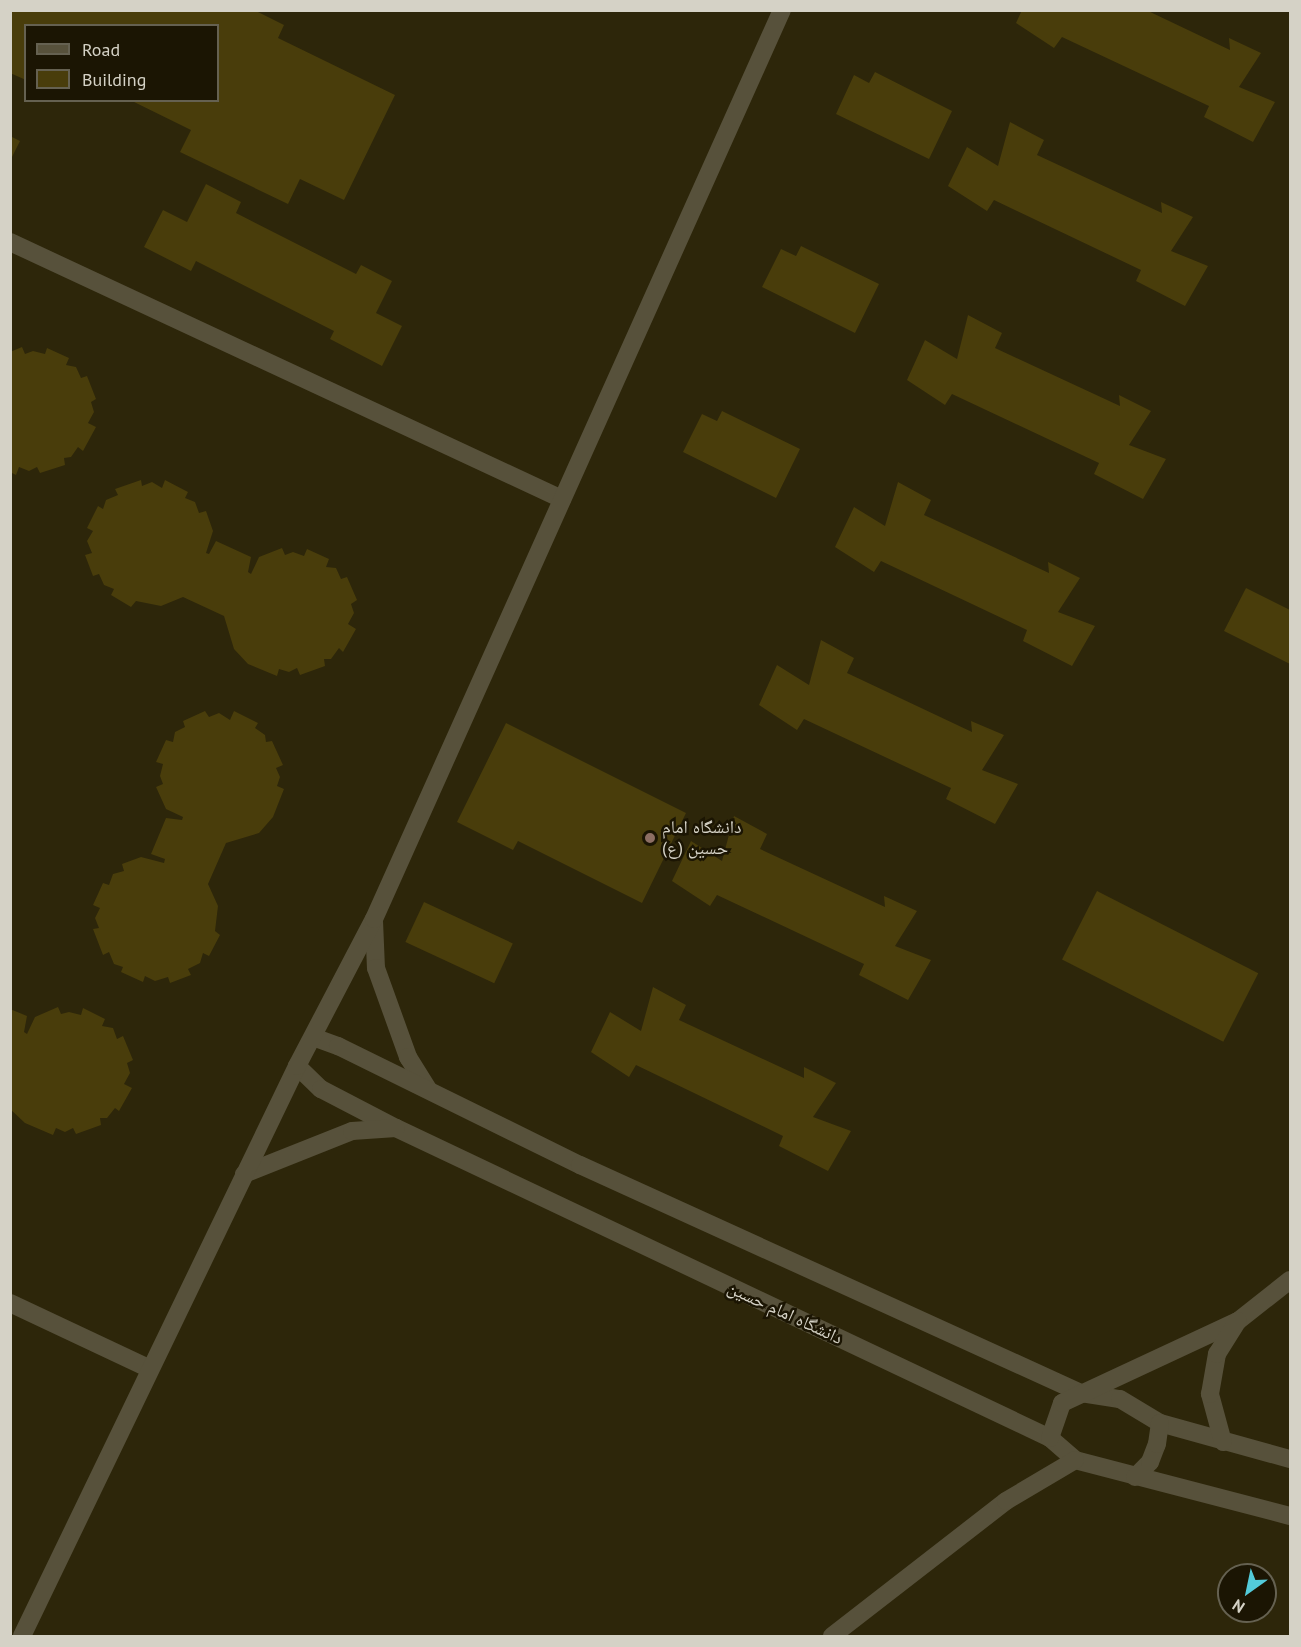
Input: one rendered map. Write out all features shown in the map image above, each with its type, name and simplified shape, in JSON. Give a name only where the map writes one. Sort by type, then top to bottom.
[{"type":"lane","points":[[21,1636],[297,1066],[374,919],[782,10]]},
{"type":"lane","points":[[10,242],[562,499]]},
{"type":"lane","points":[[374,919],[376,968],[408,1057],[429,1091]]},
{"type":"lane","points":[[313,1037],[338,1046],[580,1165],[1081,1393],[1120,1399],[1160,1423],[1290,1459]]},
{"type":"lane","name":"دانشگاه امام حسین","points":[[297,1066],[321,1089],[396,1128],[1050,1438],[1075,1460],[1290,1516]]},
{"type":"lane","points":[[244,1174],[352,1131],[396,1128]]},
{"type":"lane","points":[[1050,1438],[1062,1403],[1238,1321],[1290,1280]]},
{"type":"lane","points":[[10,1303],[150,1369]]},
{"type":"lane","points":[[1223,1442],[1210,1394],[1216,1354],[1238,1321]]},
{"type":"lane","points":[[1135,1477],[1150,1462],[1157,1444],[1160,1423]]},
{"type":"lane","points":[[832,1636],[1006,1501],[1075,1460]]},
{"type":"shaded area","name":"دانشگاه امام حسین (ع)","points":[[11,11],[1290,11],[1290,1636],[11,1636]]},
{"type":"building","points":[[10,10],[254,10],[284,25],[278,38],[395,95],[344,200],[300,179],[288,204],[180,152],[191,130],[134,102],[219,102],[219,24],[24,24],[24,79],[10,73]]},
{"type":"building","points":[[1022,10],[1146,10],[1230,50],[1229,38],[1261,53],[1239,87],[1275,102],[1253,142],[1204,117],[1209,106],[1062,37],[1054,48],[1016,23]]},
{"type":"building","points":[[875,72],[952,111],[929,159],[836,114],[854,75],[869,83]]},
{"type":"building","points":[[1010,122],[1044,140],[1037,155],[1162,213],[1161,202],[1193,217],[1171,251],[1208,266],[1185,306],[1136,281],[1141,270],[994,200],[987,211],[948,186],[967,147],[998,166]]},
{"type":"building","points":[[10,136],[20,141],[10,161]]},
{"type":"building","points":[[206,184],[241,202],[236,213],[356,274],[361,265],[392,281],[376,313],[402,326],[382,366],[330,339],[334,331],[196,261],[191,271],[144,247],[163,210],[187,222]]},
{"type":"building","points":[[801,246],[879,284],[855,333],[762,287],[781,249],[796,256]]},
{"type":"building","points":[[968,315],[1002,333],[995,348],[1120,406],[1119,395],[1151,411],[1129,445],[1166,459],[1143,499],[1094,474],[1099,463],[952,394],[945,405],[907,380],[925,340],[957,359]]},
{"type":"building","points":[[22,347],[25,354],[33,351],[45,354],[47,348],[69,358],[66,365],[76,367],[81,378],[87,376],[96,399],[91,402],[94,412],[88,423],[96,427],[83,451],[78,447],[71,457],[64,458],[65,465],[40,473],[37,467],[29,471],[19,467],[16,475],[10,472],[10,352]]},
{"type":"building","points":[[722,411],[800,449],[776,498],[683,452],[702,414],[717,421]]},
{"type":"building","points":[[141,480],[142,486],[152,482],[162,488],[165,480],[188,492],[185,498],[195,502],[199,513],[206,511],[213,531],[206,553],[209,554],[216,541],[251,557],[248,572],[251,574],[259,557],[282,548],[285,555],[293,552],[304,556],[307,549],[329,559],[326,567],[336,568],[341,579],[347,577],[357,600],[351,604],[354,613],[348,624],[356,629],[343,652],[339,648],[331,659],[324,659],[325,666],[300,675],[297,668],[289,672],[279,669],[277,676],[248,664],[234,649],[224,616],[183,597],[161,606],[136,601],[131,607],[111,595],[114,589],[104,585],[99,574],[93,576],[85,555],[92,553],[87,541],[93,531],[87,528],[98,506],[103,509],[106,500],[118,495],[115,489]]},
{"type":"building","points":[[898,482],[931,500],[924,515],[1049,573],[1048,562],[1080,578],[1058,612],[1095,626],[1072,666],[1023,641],[1027,630],[881,561],[874,572],[835,547],[854,507],[885,526]]},
{"type":"building","points":[[1246,588],[1290,610],[1290,664],[1224,631]]},
{"type":"building","points":[[821,640],[854,658],[847,673],[972,732],[971,721],[1004,735],[982,770],[1018,784],[995,824],[946,799],[951,788],[804,719],[797,730],[759,705],[777,665],[809,685]]},
{"type":"building","points":[[205,711],[209,717],[219,713],[230,720],[234,711],[258,723],[255,728],[265,735],[266,742],[272,741],[283,765],[276,768],[280,777],[277,786],[284,789],[273,817],[259,833],[226,843],[208,884],[218,906],[215,931],[220,935],[209,956],[203,953],[200,963],[188,969],[191,975],[170,983],[168,977],[155,981],[145,976],[143,982],[121,972],[123,967],[114,964],[109,952],[103,955],[93,929],[99,928],[95,918],[100,908],[93,905],[103,883],[109,885],[113,874],[124,871],[122,864],[141,857],[164,863],[165,859],[151,854],[166,818],[182,820],[183,817],[166,809],[156,787],[163,784],[160,776],[163,764],[156,762],[166,740],[173,742],[175,732],[185,727],[183,721]]},
{"type":"building","points":[[506,723],[686,813],[642,903],[518,841],[513,850],[457,822]]},
{"type":"building","points":[[734,816],[767,834],[760,849],[885,907],[884,896],[917,911],[895,946],[931,960],[908,1000],[859,975],[864,964],[717,895],[710,906],[672,881],[691,841],[722,861]]},
{"type":"building","points":[[1097,891],[1258,973],[1223,1042],[1062,960]]},
{"type":"building","points":[[424,902],[513,943],[494,983],[405,942]]},
{"type":"building","points":[[653,987],[686,1005],[679,1020],[804,1078],[804,1067],[836,1083],[813,1117],[851,1131],[828,1171],[779,1146],[783,1136],[636,1065],[629,1077],[591,1052],[610,1012],[641,1031]]},
{"type":"building","points":[[58,1007],[61,1014],[69,1012],[81,1015],[83,1008],[105,1019],[102,1026],[113,1028],[117,1039],[123,1036],[133,1060],[127,1063],[130,1073],[124,1084],[132,1088],[119,1111],[115,1108],[107,1118],[100,1118],[101,1125],[76,1134],[73,1128],[65,1132],[56,1128],[53,1135],[25,1123],[10,1109],[10,1009],[27,1016],[24,1032],[27,1034],[35,1017]]},
{"type":"place","name":"دانشگاه امام حسین (ع)","points":[[650,838]]}]
